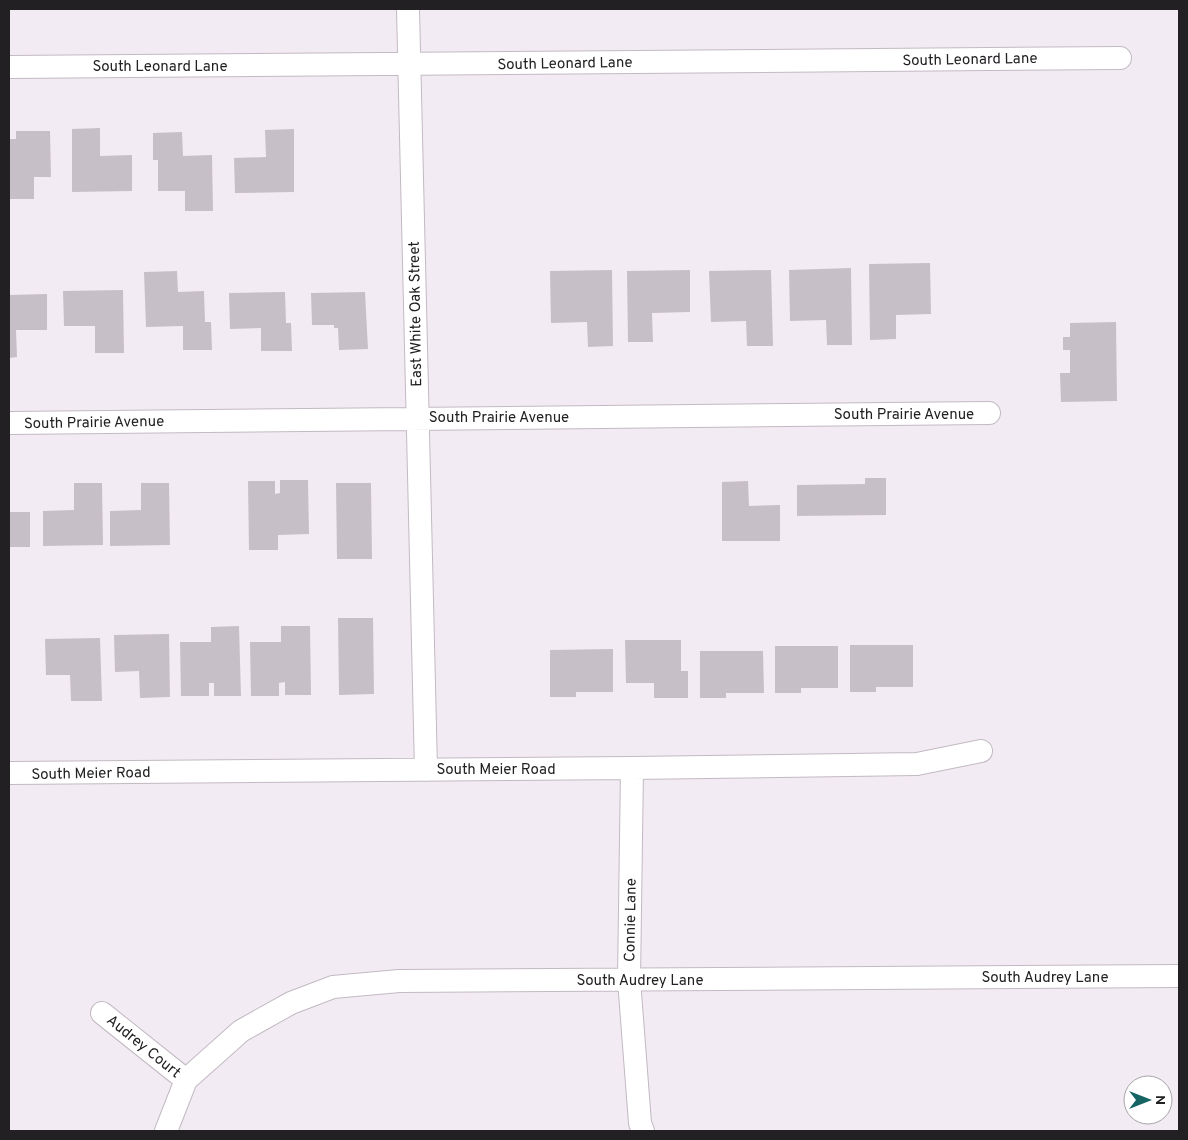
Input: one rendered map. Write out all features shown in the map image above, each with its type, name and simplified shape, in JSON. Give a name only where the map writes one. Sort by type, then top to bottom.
[{"type":"street","name":"East White Oak Street","points":[[408,9],[426,770]]},
{"type":"street","name":"South Leonard Lane","points":[[9,67],[1120,58]]},
{"type":"street","name":"South Prairie Avenue","points":[[9,423],[990,413]]},
{"type":"street","name":"South Meier Road","points":[[9,773],[917,764],[981,751]]},
{"type":"street","name":"Connie Lane","points":[[632,768],[629,980],[640,1123],[643,1131]]},
{"type":"street","name":"South Audrey Lane","points":[[166,1131],[186,1080],[241,1031],[291,1003],[333,987],[399,981],[1179,976]]},
{"type":"street","name":"Audrey Court","points":[[102,1013],[186,1080]]},
{"type":"building","points":[[100,128],[100,156],[132,155],[132,191],[72,192],[72,129]]},
{"type":"building","points":[[294,129],[294,192],[235,193],[234,158],[266,157],[265,130]]},
{"type":"building","points":[[16,131],[50,131],[51,177],[34,177],[34,199],[9,199],[9,139],[16,139]]},
{"type":"building","points":[[182,132],[183,156],[212,155],[213,211],[185,211],[185,191],[158,191],[158,160],[153,160],[153,133]]},
{"type":"building","points":[[930,263],[931,314],[896,315],[896,339],[870,340],[869,264]]},
{"type":"building","points":[[851,268],[852,345],[827,345],[826,320],[790,321],[789,270]]},
{"type":"building","points":[[612,270],[613,346],[588,347],[587,322],[551,323],[550,271]]},
{"type":"building","points":[[690,270],[690,312],[652,313],[653,342],[628,342],[627,271]]},
{"type":"building","points":[[771,270],[773,346],[747,346],[746,321],[711,322],[709,271]]},
{"type":"building","points":[[177,271],[178,292],[204,291],[205,322],[211,322],[212,350],[183,350],[183,326],[146,327],[144,272]]},
{"type":"building","points":[[123,290],[124,353],[95,353],[95,326],[64,326],[63,291]]},
{"type":"building","points":[[285,292],[286,323],[291,323],[292,351],[261,351],[261,328],[230,329],[229,293]]},
{"type":"building","points":[[365,292],[368,349],[339,350],[338,328],[334,328],[334,325],[312,325],[311,293]]},
{"type":"building","points":[[47,294],[47,330],[16,330],[17,357],[9,358],[9,295]]},
{"type":"building","points":[[1116,322],[1117,401],[1061,402],[1060,373],[1070,373],[1070,350],[1063,350],[1063,337],[1070,337],[1070,323]]},
{"type":"building","points":[[865,478],[886,478],[886,515],[797,516],[797,485],[865,484]]},
{"type":"building","points":[[280,480],[308,480],[309,534],[278,535],[278,550],[249,550],[248,481],[275,481],[275,494],[280,493]]},
{"type":"building","points":[[748,481],[749,506],[780,505],[780,541],[722,541],[722,482]]},
{"type":"building","points":[[74,483],[102,483],[103,545],[43,546],[43,511],[74,510]]},
{"type":"building","points":[[141,483],[169,483],[170,545],[110,546],[110,511],[141,510]]},
{"type":"building","points":[[336,483],[371,483],[372,559],[337,559]]},
{"type":"building","points":[[9,512],[30,512],[30,547],[9,547]]},
{"type":"building","points":[[338,618],[373,618],[374,694],[339,695]]},
{"type":"building","points":[[239,626],[241,696],[214,696],[214,683],[209,683],[209,696],[181,696],[180,642],[211,642],[211,627]]},
{"type":"building","points":[[281,626],[310,626],[311,695],[285,695],[285,682],[279,683],[279,696],[251,696],[250,642],[281,642]]},
{"type":"building","points":[[169,634],[170,697],[140,698],[139,671],[115,672],[114,635]]},
{"type":"building","points":[[100,638],[102,701],[71,701],[70,675],[46,675],[45,639]]},
{"type":"building","points":[[625,640],[681,640],[681,671],[688,671],[688,698],[654,698],[654,683],[626,683]]},
{"type":"building","points":[[850,645],[913,645],[913,687],[876,687],[876,692],[850,692]]},
{"type":"building","points":[[775,646],[838,646],[838,688],[801,688],[801,693],[775,693]]},
{"type":"building","points":[[613,649],[613,692],[576,692],[576,697],[550,697],[550,650]]},
{"type":"building","points":[[700,651],[763,651],[764,693],[726,693],[726,698],[700,698]]}]
